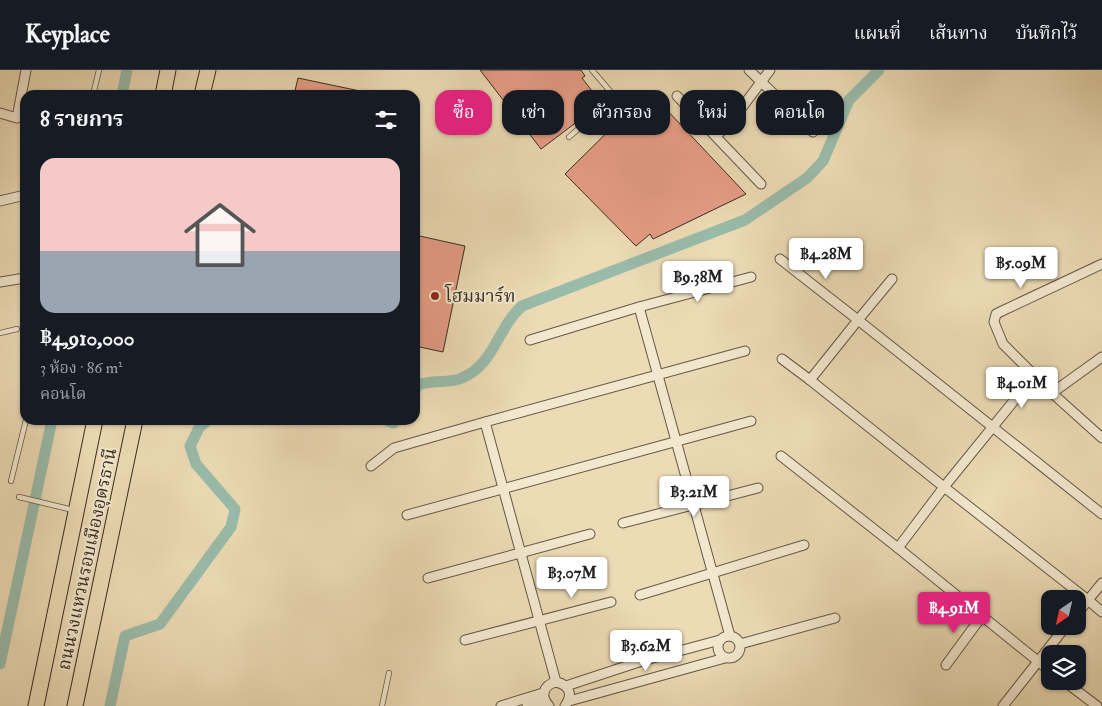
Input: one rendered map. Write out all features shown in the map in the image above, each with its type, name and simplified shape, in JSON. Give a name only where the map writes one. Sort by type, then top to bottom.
[{"type":"highway","points":[[163,90],[168,70]]},
{"type":"highway","points":[[203,90],[208,70]]},
{"type":"highway","name":"ถนนวงแหวนรอบเมืองอุดรธานี","points":[[36,706],[94,425]]},
{"type":"highway","name":"ถนนวงแหวนรอบเมืองอุดรธานี","points":[[75,706],[134,425]]},
{"type":"street","points":[[22,90],[26,70]]},
{"type":"street","points":[[749,70],[769,90]]},
{"type":"street","points":[[716,136],[732,122],[770,70]]},
{"type":"street","points":[[677,96],[761,184]]},
{"type":"street","points":[[0,113],[17,118],[20,102]]},
{"type":"street","points":[[0,201],[20,196]]},
{"type":"street","points":[[780,259],[1102,514]]},
{"type":"street","points":[[1102,264],[996,314],[994,322],[1003,344],[1034,376],[1102,438]]},
{"type":"street","points":[[530,340],[639,307],[751,277]]},
{"type":"street","points":[[0,282],[20,279]]},
{"type":"street","points":[[810,380],[892,279]]},
{"type":"street","points":[[639,307],[730,636]]},
{"type":"street","points":[[371,466],[394,448],[658,373],[745,351]]},
{"type":"street","points":[[1052,393],[1102,357]]},
{"type":"street","points":[[782,360],[810,380],[1102,612]]},
{"type":"street","points":[[898,548],[944,487],[1034,376]]},
{"type":"street","points":[[407,515],[503,487],[751,421]]},
{"type":"street","points":[[485,422],[556,682]]},
{"type":"street","points":[[781,456],[1041,664]]},
{"type":"street","points":[[623,523],[758,488]]},
{"type":"street","points":[[428,578],[590,534]]},
{"type":"street","points":[[640,595],[804,545]]},
{"type":"street","points":[[1086,603],[1102,583]]},
{"type":"street","points":[[465,640],[539,619],[611,602]]},
{"type":"street","points":[[946,665],[982,616]]},
{"type":"street","points":[[740,644],[835,618]]},
{"type":"street","points":[[1004,706],[1059,635]]},
{"type":"street","points":[[566,686],[642,661],[730,636],[735,638],[740,644]]},
{"type":"street","points":[[720,640],[717,649],[725,658]]},
{"type":"street","points":[[567,703],[646,678],[737,656],[740,644]]},
{"type":"street","points":[[642,661],[646,678]]},
{"type":"street","points":[[545,700],[546,687],[556,682],[566,686],[570,693],[567,703]]},
{"type":"street","points":[[1076,690],[1097,706]]},
{"type":"street","points":[[501,706],[545,700]]},
{"type":"street","points":[[527,706],[545,700]]},
{"type":"lane","points":[[94,90],[99,70]]},
{"type":"lane","points":[[569,138],[614,97],[592,70]]},
{"type":"lane","points":[[0,333],[17,329]]},
{"type":"lane","points":[[11,480],[25,425]]},
{"type":"lane","points":[[19,497],[76,510]]},
{"type":"lane","points":[[382,706],[389,673]]},
{"type":"building","points":[[480,70],[581,70],[585,76],[582,78],[591,90],[574,90],[574,124],[564,132],[564,90],[502,90],[502,98]]},
{"type":"building","points":[[298,78],[355,90],[295,90]]},
{"type":"building","points":[[670,113],[680,124],[680,135],[690,135],[746,194],[653,239],[650,234],[636,246],[565,174],[604,135],[670,135]]},
{"type":"building","points":[[530,135],[560,135],[541,149]]},
{"type":"building","name":"โฮมมาร์ท","points":[[420,236],[465,246],[443,352],[420,347]]},
{"type":"waterway","points":[[123,90],[127,70]]},
{"type":"waterway","points":[[420,385],[457,380],[473,372],[489,355],[507,325],[522,306],[745,220],[807,178],[823,161],[849,100],[879,70]]},
{"type":"waterway","points":[[0,664],[51,425]]},
{"type":"waterway","points":[[110,706],[125,636],[160,624],[231,527],[235,509],[196,464],[190,446],[202,425]]},
{"type":"place","name":"โฮมมาร์ท","points":[[435,296]]}]
